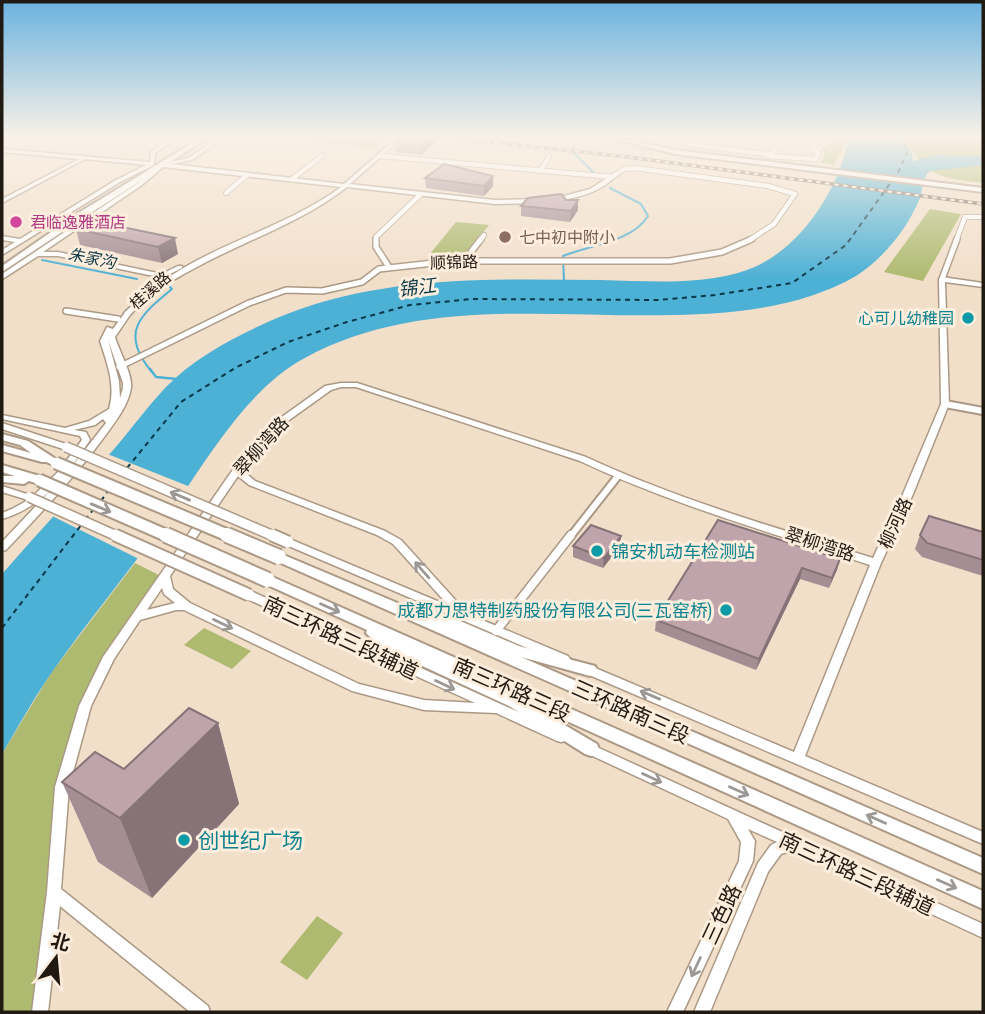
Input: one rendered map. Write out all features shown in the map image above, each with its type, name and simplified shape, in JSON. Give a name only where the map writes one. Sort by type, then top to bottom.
[{"type":"highway","points":[[2,262],[121,184]]},
{"type":"highway","points":[[2,270],[133,184]]},
{"type":"highway","points":[[2,437],[24,443],[55,463]]},
{"type":"highway","points":[[2,448],[55,463],[279,558]]},
{"type":"highway","points":[[2,468],[39,481]]},
{"type":"highway","points":[[2,479],[39,481]]},
{"type":"highway","name":"南三环路三段","points":[[39,481],[268,580],[983,900]]},
{"type":"highway","name":"三环路南三段","points":[[279,558],[983,866]]},
{"type":"highway","points":[[304,568],[379,592],[515,650],[590,670]]},
{"type":"highway","points":[[359,622],[384,642],[514,702],[591,750]]},
{"type":"main road","points":[[950,184],[983,188]]},
{"type":"street","points":[[2,201],[33,184]]},
{"type":"street","points":[[2,253],[116,184]]},
{"type":"street","points":[[226,193],[236,184]]},
{"type":"street","name":"桂溪路","points":[[2,548],[40,507],[119,412],[125,401],[127,384],[116,368],[104,341],[118,319],[170,275],[309,204],[337,184]]},
{"type":"street","points":[[340,184],[495,202],[527,202],[578,194],[605,184]]},
{"type":"street","name":"顺锦路","points":[[116,368],[259,299],[286,290],[328,290],[354,284],[362,282],[376,270],[389,267],[468,261],[670,261],[722,252],[759,236],[774,224],[795,194],[756,184]]},
{"type":"street","name":"桂溪路","points":[[115,405],[118,388],[111,337],[170,275],[316,206],[345,185]]},
{"type":"street","points":[[389,267],[376,247],[376,237],[421,194]]},
{"type":"street","points":[[59,217],[86,207]]},
{"type":"street","points":[[983,217],[965,217],[942,279],[983,285]]},
{"type":"street","points":[[2,277],[80,220]]},
{"type":"street","points":[[468,261],[484,234]]},
{"type":"street","points":[[2,240],[18,243]]},
{"type":"street","points":[[55,240],[53,245],[63,250],[170,275]]},
{"type":"street","points":[[33,255],[52,253],[170,275]]},
{"type":"street","points":[[2,270],[17,267]]},
{"type":"street","name":"柳河路","points":[[798,757],[876,563],[945,404],[942,279]]},
{"type":"street","points":[[66,311],[118,319]]},
{"type":"street","name":"翠柳湾路","points":[[40,1012],[54,892],[62,787],[85,706],[109,657],[237,470],[271,429],[318,394],[341,385],[357,385],[583,459],[618,476],[876,563]]},
{"type":"street","points":[[945,404],[983,411]]},
{"type":"street","points":[[58,430],[92,423],[115,405]]},
{"type":"street","points":[[2,539],[76,459],[110,416],[115,405]]},
{"type":"street","points":[[2,417],[83,434],[86,440],[72,460],[29,505],[15,513],[2,516]]},
{"type":"street","points":[[2,426],[66,447],[983,838]]},
{"type":"street","points":[[237,470],[252,483],[381,533],[397,542],[469,620]]},
{"type":"street","points":[[496,631],[618,476]]},
{"type":"street","points":[[223,491],[235,484],[252,483]]},
{"type":"street","name":"南三环路三段辅道","points":[[2,489],[29,497],[250,595],[983,931]]},
{"type":"street","points":[[164,575],[168,591],[187,606],[356,688],[424,705],[499,709]]},
{"type":"street","points":[[135,618],[176,606],[187,606]]},
{"type":"street","name":"三色路","points":[[675,1012],[746,861],[748,841],[733,816]]},
{"type":"street","name":"三色路","points":[[702,1012],[763,868],[776,849],[794,844]]},
{"type":"street","points":[[54,892],[202,1012]]},
{"type":"green space","points":[[930,209],[961,214],[923,281],[884,272]]},
{"type":"green space","points":[[456,222],[489,225],[468,252],[429,255]]},
{"type":"green space","points":[[135,563],[159,575],[120,634],[56,788],[34,1012],[2,1012],[2,754],[51,673]]},
{"type":"green space","points":[[204,628],[251,651],[232,669],[184,645]]},
{"type":"green space","points":[[317,916],[343,933],[307,980],[280,962]]},
{"type":"water","name":"锦江","points":[[832,184],[923,184],[920,198],[909,220],[894,242],[866,269],[835,287],[791,302],[698,314],[485,314],[438,318],[391,326],[346,339],[303,359],[260,392],[222,437],[157,532],[52,672],[2,754],[2,574],[115,448],[158,395],[192,364],[223,344],[287,314],[363,292],[482,280],[656,281],[729,275],[747,270],[784,249],[800,234]]},
{"type":"pier","points":[[105,453],[193,488],[141,560],[50,515]]},
{"type":"building","points":[[561,194],[566,200],[578,200],[571,211],[521,206],[528,198]]},
{"type":"building","points":[[93,221],[175,238],[158,247],[76,229]]},
{"type":"building","points":[[929,516],[983,532],[983,560],[927,543],[920,535]]},
{"type":"building","name":"成都力思特制药股份有限公司(三瓦窑桥)","points":[[718,520],[840,559],[832,578],[802,568],[759,659],[656,620]]},
{"type":"building","points":[[591,525],[621,536],[604,558],[573,546]]},
{"type":"building","points":[[189,708],[218,723],[120,818],[62,782],[95,752],[124,769]]},
{"type":"waterway","points":[[564,281],[563,256],[610,242],[632,232],[648,216],[641,204],[610,188]]},
{"type":"waterway","name":"朱家沟","points":[[42,260],[137,279]]},
{"type":"waterway","name":"朱家沟","points":[[151,371],[142,358],[135,335],[150,308],[172,289],[168,285]]},
{"type":"waterway","name":"朱家沟","points":[[150,369],[156,377],[177,379]]},
{"type":"ferry route","points":[[127,468],[181,402],[235,368],[288,342],[410,305],[472,299],[658,300],[715,295],[792,283],[846,245],[889,184]]},
{"type":"ferry route","points":[[101,501],[108,491]]},
{"type":"ferry route","points":[[85,520],[93,510]]},
{"type":"ferry route","points":[[2,628],[82,524]]},
{"type":"railway","points":[[834,184],[983,204]]},
{"type":"place","name":"君临逸雅酒店","points":[[16,222]]},
{"type":"place","name":"七中初中附小","points":[[505,237]]},
{"type":"place","name":"心可儿幼稚园","points":[[968,318]]},
{"type":"place","name":"锦安机动车检测站","points":[[597,551]]},
{"type":"place","name":"成都力思特制药股份有限公司(三瓦窑桥)","points":[[726,610]]},
{"type":"place","name":"创世纪广场","points":[[184,840]]}]
